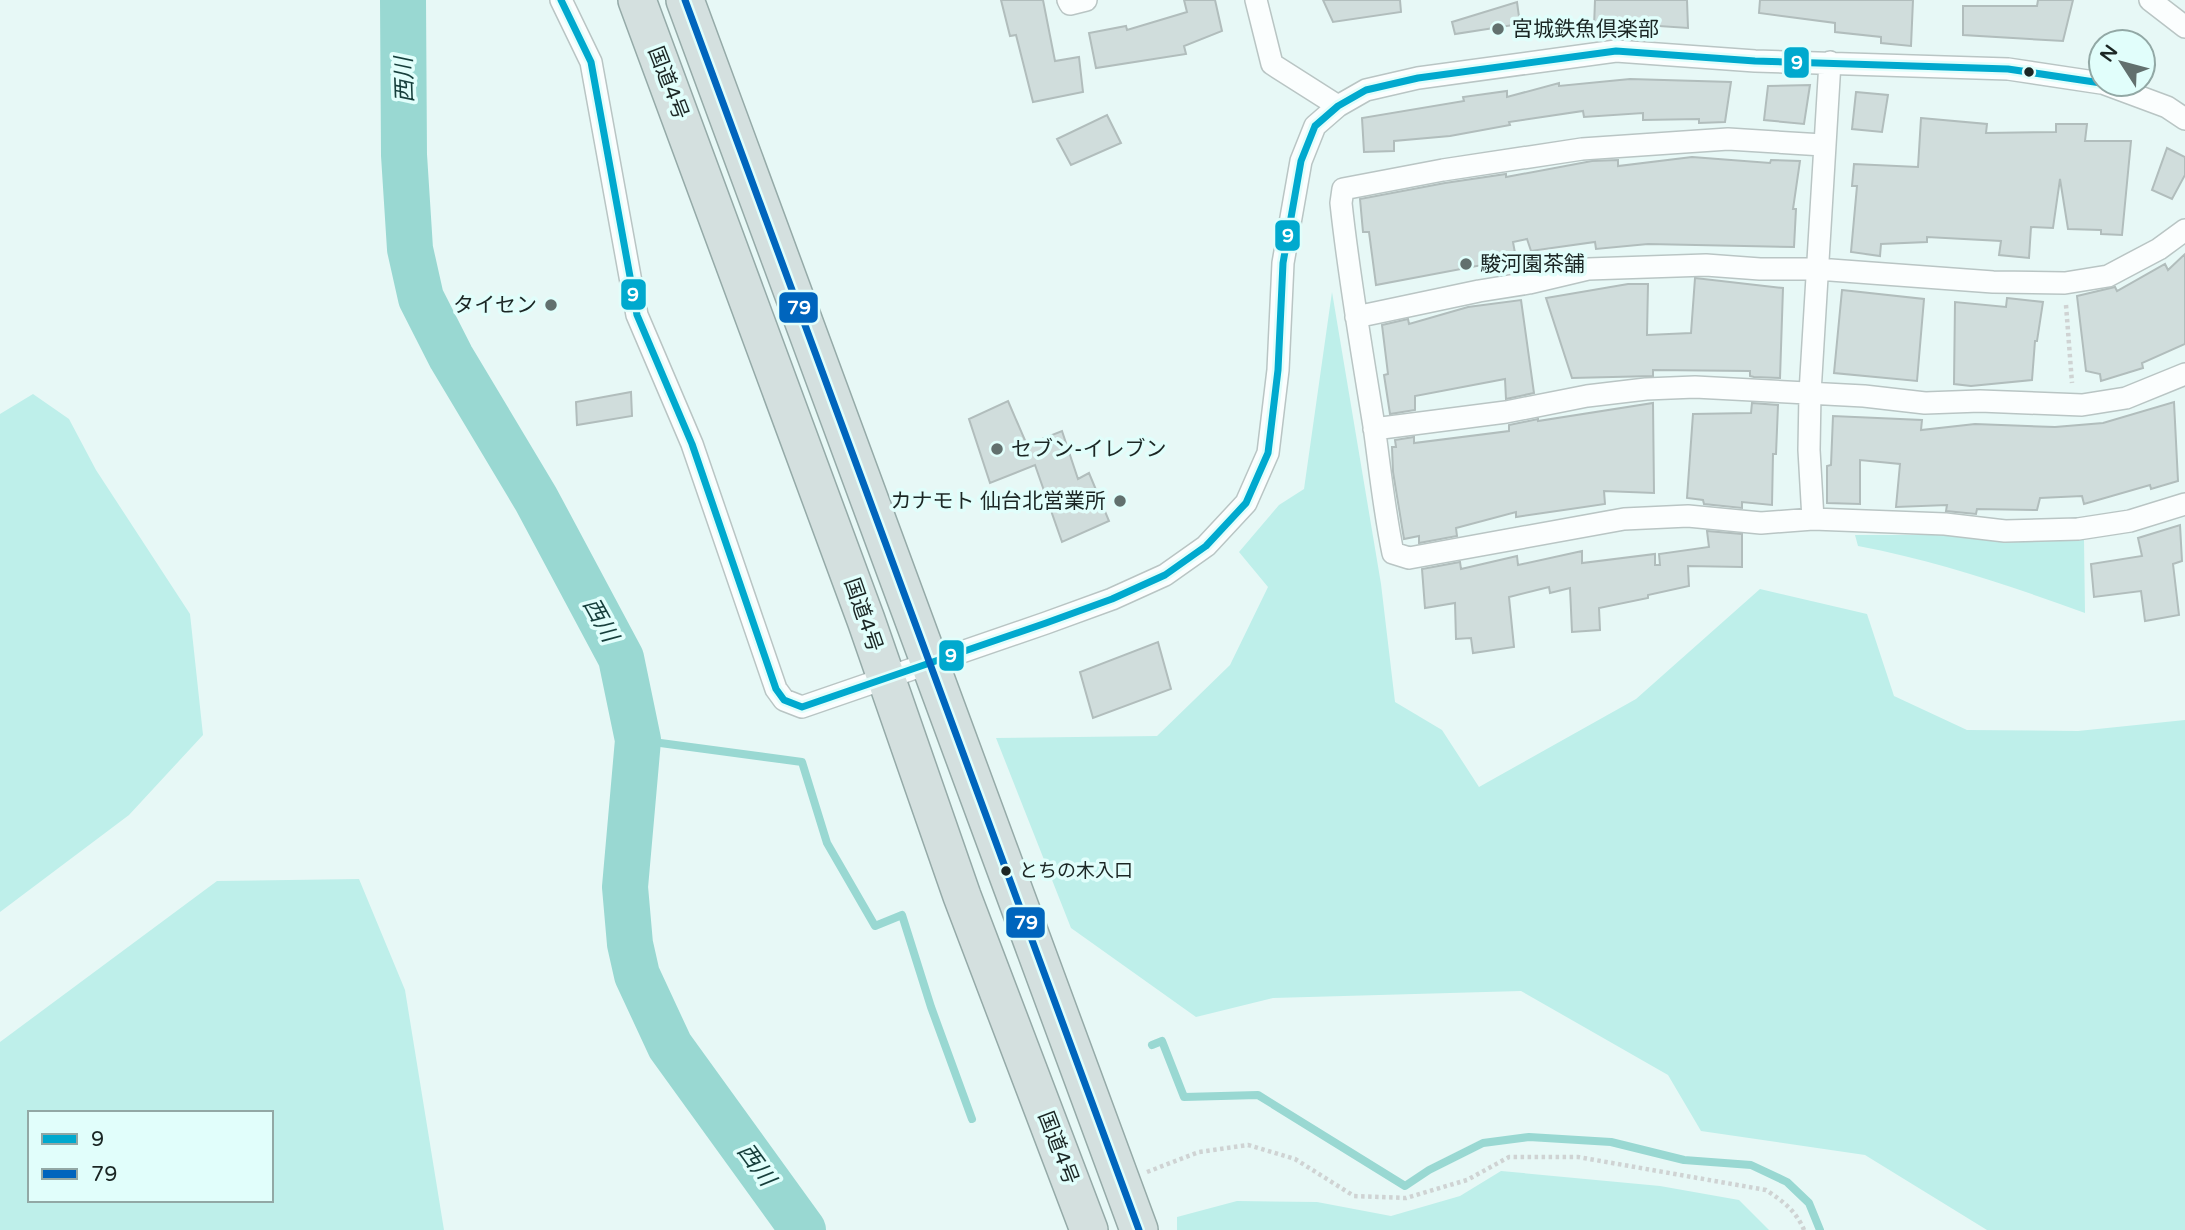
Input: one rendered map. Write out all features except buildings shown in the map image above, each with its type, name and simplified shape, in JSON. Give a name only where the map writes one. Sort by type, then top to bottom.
[{"type":"highway","name":"国道4号","points":[[637,0],[832,529],[962,896],[1089,1230]]},
{"type":"highway","points":[[685,0],[1139,1230]]},
{"type":"street","points":[[561,0],[591,62],[637,315],[692,444],[776,689],[784,700],[802,707],[1112,599],[1165,575],[1206,545],[1246,503],[1268,453],[1278,370],[1283,262],[1301,161],[1315,126],[1338,106],[1366,90],[1418,78],[1616,51],[1755,61],[2008,69],[2087,81]]},
{"type":"street","points":[[1068,0],[1070,4],[1086,0]]},
{"type":"street","points":[[1256,0],[1272,64],[1338,106]]},
{"type":"street","points":[[2150,0],[2180,15]]},
{"type":"street","points":[[1813,519],[1809,450],[1810,393],[1830,62]]},
{"type":"street","points":[[2145,98],[2185,118]]},
{"type":"street","points":[[1823,145],[1728,139],[1582,149],[1443,170],[1343,190],[1341,203],[1356,317],[1374,429],[1382,504],[1393,553],[1409,558],[1624,519],[1688,516],[1761,523],[1813,519],[1945,524],[2005,531],[2078,529],[2130,521],[2185,504]]},
{"type":"street","points":[[1356,317],[1588,269],[1706,265],[1760,270],[1817,269],[1936,278],[2065,283],[2108,276],[2159,249],[2185,230]]},
{"type":"street","points":[[1374,429],[1506,412],[1587,396],[1695,387],[1924,403],[1980,401],[2082,405],[2126,398],[2185,374]]},
{"type":"path","points":[[2065,283],[2073,404]]},
{"type":"path","points":[[1120,1182],[1199,1152],[1248,1145],[1295,1159],[1354,1196],[1406,1198],[1467,1180],[1508,1157],[1578,1157],[1766,1190],[1786,1203],[1800,1219],[1804,1230]]},
{"type":"shaded area","points":[[1332,292],[1381,584],[1395,702],[1442,730],[1479,787],[1636,699],[1760,589],[1867,614],[1894,696],[1967,730],[2078,731],[2185,720],[2185,1230],[1987,1230],[1865,1155],[1701,1131],[1668,1075],[1521,991],[1273,998],[1196,1017],[1071,928],[996,738],[1157,736],[1230,665],[1268,587],[1239,552],[1279,505],[1304,489]]},
{"type":"shaded area","points":[[33,394],[69,419],[96,470],[190,614],[203,735],[129,815],[0,912],[0,414]]},
{"type":"shaded area","points":[[1855,535],[2084,540],[2085,613],[1973,575],[1858,546]]},
{"type":"shaded area","points":[[359,879],[405,990],[444,1230],[0,1230],[0,1042],[217,881]]},
{"type":"shaded area","points":[[1501,1171],[1660,1186],[1739,1200],[1769,1230],[1177,1230],[1177,1217],[1237,1201],[1317,1202],[1391,1216],[1460,1196]]},
{"type":"waterway","name":"西川","points":[[403,0],[404,155],[410,249],[421,298],[451,357],[536,499],[621,658],[638,740],[625,887],[630,944],[637,975],[670,1046],[803,1230]]},
{"type":"waterway","points":[[638,740],[802,762],[827,843],[875,926],[902,915],[931,1007],[972,1119]]},
{"type":"waterway","points":[[1152,1045],[1162,1041],[1184,1097],[1258,1095],[1405,1186],[1429,1170],[1483,1143],[1529,1137],[1611,1142],[1684,1160],[1751,1165],[1787,1182],[1809,1203],[1820,1230]]},
{"type":"transit line","name":"9","points":[[561,0],[591,62],[637,315],[692,444],[776,689],[784,700],[802,707],[1046,623],[1112,599],[1165,575],[1206,546],[1246,503],[1268,453],[1278,370],[1283,263],[1301,161],[1315,126],[1338,106],[1366,90],[1418,78],[1616,51],[1755,61],[2008,69],[2087,81]]},
{"type":"transit line","name":"79","points":[[685,0],[1139,1230]]},
{"type":"place","name":"宮城鉄魚倶楽部","points":[[1498,29]]},
{"type":"place","name":"駿河園茶舗","points":[[1466,264]]},
{"type":"place","name":"タイセン","points":[[551,305]]},
{"type":"place","name":"セブン-イレブン","points":[[997,449]]},
{"type":"place","name":"カナモト 仙台北営業所","points":[[1120,501]]},
{"type":"place","name":"とちの木入口","points":[[1006,871]]}]
